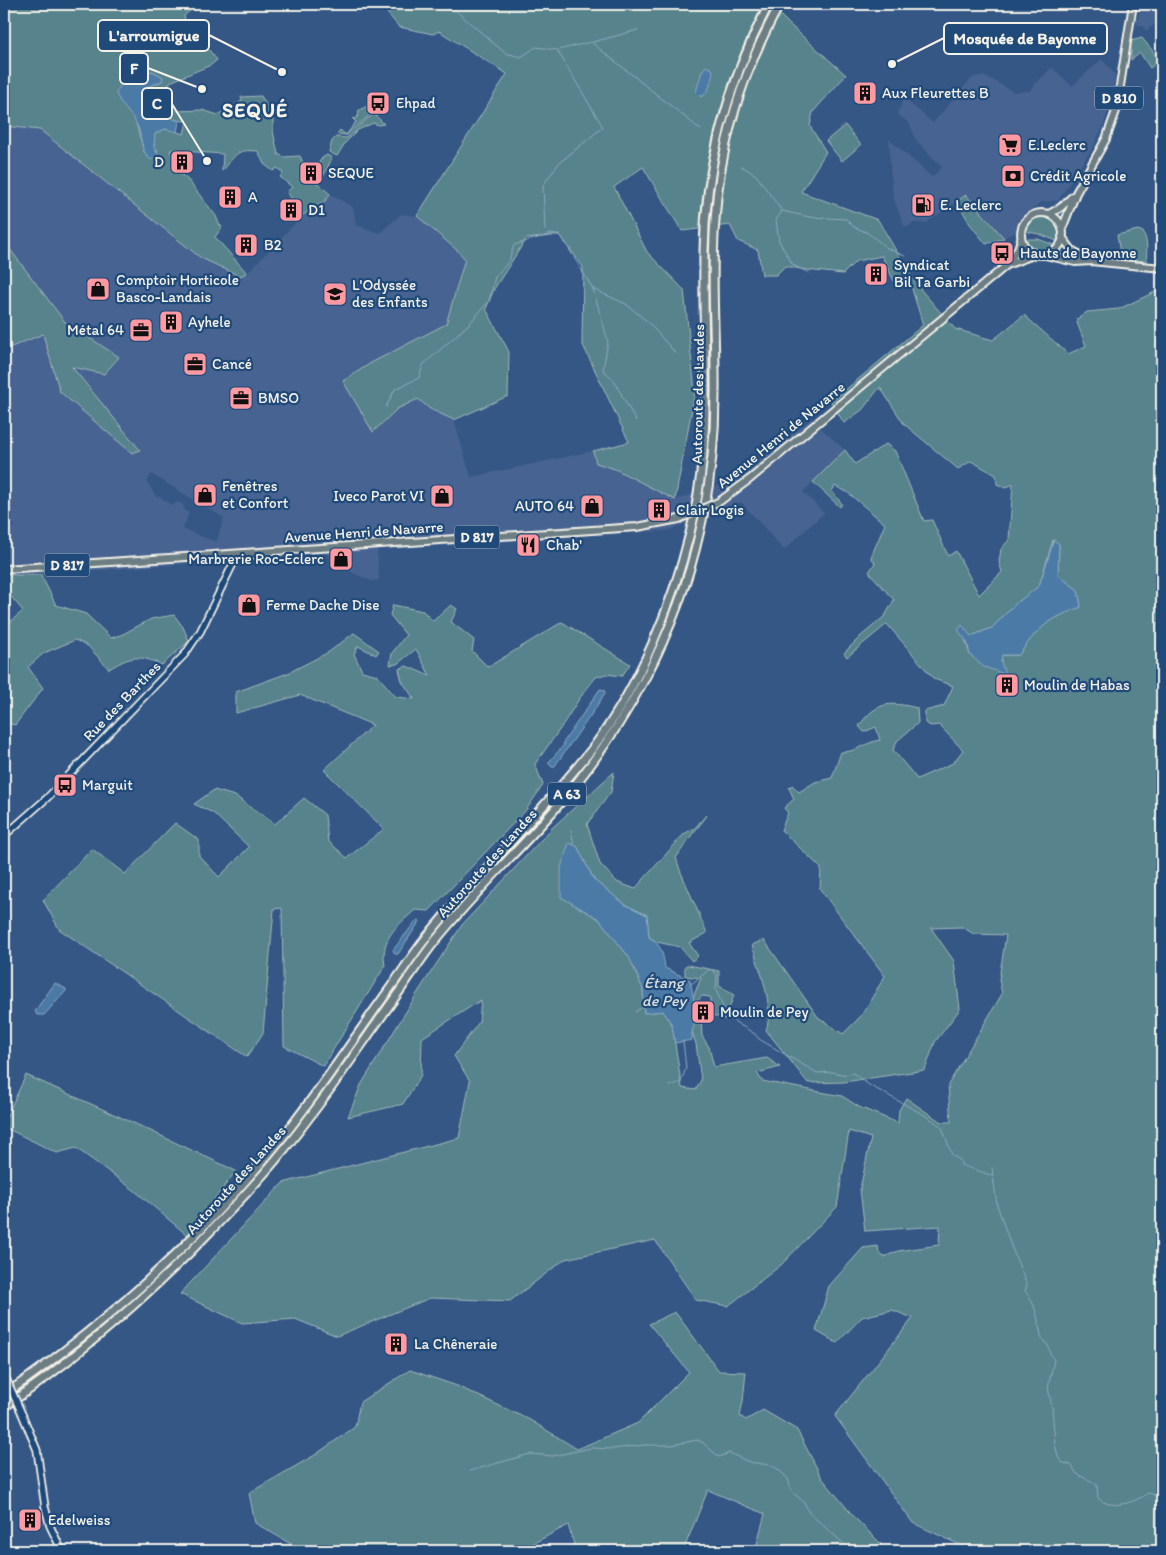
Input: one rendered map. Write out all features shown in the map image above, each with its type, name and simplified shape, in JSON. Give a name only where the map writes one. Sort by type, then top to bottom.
[{"type":"highway","name":"Autoroute des Landes","points":[[4,1395],[58,1356],[121,1304],[178,1252],[231,1197],[271,1151],[304,1108],[427,936],[487,866],[555,793],[596,743],[626,697],[644,661],[670,600],[691,531],[700,477],[704,436],[706,381],[704,247],[705,215],[712,167],[722,120],[734,84],[752,38],[769,4]]},
{"type":"highway","name":"Autoroute des Landes","points":[[4,1407],[33,1388],[96,1338],[158,1283],[227,1214],[287,1146],[434,942],[494,872],[554,809],[604,747],[633,702],[652,666],[679,603],[700,534],[714,437],[713,251],[717,192],[738,100],[753,59],[780,4]]},
{"type":"main road","name":"D 810","points":[[1062,228],[1076,193],[1106,139],[1116,111],[1132,4]]},
{"type":"main road","name":"D 810","points":[[1049,214],[1060,208],[1076,193]]},
{"type":"main road","points":[[1044,255],[1059,246],[1062,228],[1059,222],[1049,214],[1036,214],[1027,219],[1021,230],[1022,239],[1029,251],[1036,254],[1075,262],[1087,261],[1162,268]]},
{"type":"main road","points":[[1062,237],[1072,250],[1087,261]]},
{"type":"main road","name":"Avenue Henri de Navarre","points":[[231,554],[637,527],[679,519],[720,501],[738,489],[1008,264],[1022,239]]},
{"type":"main road","name":"Avenue Henri de Navarre","points":[[1008,264],[1036,254]]},
{"type":"main road","name":"D 817","points":[[4,570],[231,554]]},
{"type":"street","points":[[231,554],[233,564],[241,558],[274,551]]},
{"type":"street","name":"Rue des Barthes","points":[[4,836],[46,798],[189,649],[200,632],[233,564]]},
{"type":"street","points":[[4,1374],[37,1450],[45,1507],[50,1526],[62,1551]]},
{"type":"shaded area","points":[[1142,4],[1162,4],[1162,19],[1146,31],[1143,25],[1136,23]]},
{"type":"shaded area","points":[[1102,59],[1115,74],[1113,94],[1108,112],[1092,149],[1059,199],[1041,202],[1018,221],[1015,233],[1004,238],[966,195],[926,223],[913,223],[907,227],[904,226],[893,197],[889,139],[932,177],[942,167],[916,140],[910,124],[897,114],[904,98],[933,123],[974,77],[982,76],[991,79],[1014,92],[1029,91],[1052,67],[1072,86]]},
{"type":"shaded area","points":[[4,126],[40,130],[201,258],[240,276],[247,273],[303,215],[325,201],[330,194],[353,207],[356,225],[380,233],[401,214],[417,216],[465,259],[446,324],[371,363],[343,381],[373,431],[397,409],[418,398],[430,409],[454,420],[471,477],[593,451],[596,463],[615,469],[675,500],[730,482],[811,419],[845,450],[803,492],[824,513],[784,550],[741,502],[667,531],[490,539],[377,547],[379,580],[371,581],[334,564],[326,552],[41,575],[11,575],[4,554],[4,536],[15,525],[8,523],[4,511],[4,485],[9,479],[4,447],[4,350],[43,334],[60,392],[71,367],[119,357],[65,322],[4,244]],"holes":[[[151,474],[224,518],[216,542],[183,529],[189,513],[183,509],[185,506],[178,502],[172,505],[159,496],[157,498],[147,482]]]},
{"type":"green space","points":[[190,4],[193,8],[184,16],[191,39],[209,50],[217,60],[211,65],[170,82],[165,92],[177,111],[202,110],[218,115],[242,101],[241,97],[261,96],[273,117],[273,131],[278,154],[284,157],[300,156],[308,175],[330,194],[325,201],[303,215],[287,192],[292,187],[280,177],[283,173],[277,168],[273,171],[264,164],[258,151],[240,152],[234,156],[222,171],[223,154],[170,150],[178,172],[188,180],[216,216],[222,227],[215,237],[247,273],[240,276],[201,258],[40,130],[4,126],[4,5]],"holes":[[[152,71],[163,77],[162,81],[147,87],[148,94],[155,106],[166,116],[180,121],[187,121],[184,134],[168,129],[161,130],[154,136],[154,146],[158,151],[144,152],[124,80],[138,78]]]},
{"type":"green space","points":[[384,4],[769,4],[846,75],[813,112],[810,126],[826,152],[801,192],[878,220],[915,283],[955,329],[993,340],[1024,315],[1068,354],[1086,346],[1076,320],[1087,312],[1119,309],[1162,289],[1162,1551],[973,1551],[913,1523],[835,1416],[913,1318],[892,1310],[862,1317],[837,1343],[816,1331],[829,1286],[863,1248],[878,1246],[879,1253],[884,1257],[898,1251],[939,1245],[940,1226],[865,1231],[860,1189],[871,1138],[849,1131],[837,1207],[781,1265],[728,1306],[696,1300],[655,1240],[565,1259],[510,1301],[430,1298],[337,1336],[295,1319],[242,1323],[180,1294],[283,1183],[459,1138],[470,1081],[454,1056],[479,1022],[481,1000],[422,1038],[421,1075],[403,1104],[348,1117],[361,1085],[462,925],[553,827],[614,772],[611,792],[587,824],[600,864],[617,882],[635,889],[684,834],[695,828],[707,816],[676,858],[707,933],[689,943],[698,956],[692,961],[680,947],[657,942],[649,937],[647,915],[626,905],[594,880],[577,846],[561,897],[599,919],[629,957],[643,989],[644,1013],[663,1011],[672,1025],[682,1088],[696,1090],[701,1080],[696,1044],[692,1032],[690,1005],[701,978],[685,976],[685,966],[688,965],[719,971],[719,986],[734,995],[725,1019],[710,1015],[710,997],[702,996],[694,1005],[701,1018],[702,1036],[709,1047],[714,1067],[767,1058],[780,1067],[757,1073],[762,1081],[842,1096],[859,1107],[898,1123],[899,1110],[906,1098],[941,1122],[951,1122],[948,1085],[1002,994],[999,979],[1006,935],[974,934],[962,927],[931,928],[954,961],[960,1009],[935,1042],[925,1070],[844,1082],[808,1083],[766,1030],[769,1010],[762,976],[752,945],[764,940],[818,1017],[843,1034],[861,1016],[885,976],[820,889],[821,868],[781,830],[788,813],[784,808],[794,799],[789,788],[792,785],[799,792],[815,782],[832,778],[841,752],[851,751],[880,740],[876,727],[864,732],[859,726],[871,712],[884,705],[899,704],[917,708],[918,723],[897,741],[893,750],[917,779],[953,763],[963,750],[939,725],[931,726],[925,723],[925,711],[944,706],[953,686],[934,679],[887,624],[847,657],[844,653],[885,616],[894,600],[869,572],[875,563],[871,557],[885,524],[847,492],[835,486],[832,491],[842,504],[840,507],[813,482],[845,450],[855,464],[886,444],[895,451],[924,521],[932,520],[948,556],[956,551],[979,595],[1002,572],[999,562],[1001,549],[1009,540],[1013,484],[1005,488],[997,484],[996,475],[971,461],[958,469],[904,424],[880,387],[862,410],[844,423],[831,402],[923,325],[909,279],[894,281],[882,256],[856,261],[843,274],[785,266],[776,275],[762,275],[758,250],[738,241],[730,225],[682,231],[643,167],[614,187],[647,252],[684,290],[695,392],[675,500],[615,469],[596,463],[593,451],[629,442],[582,343],[583,267],[560,235],[526,239],[494,289],[486,309],[509,352],[508,396],[454,420],[430,409],[418,399],[397,409],[373,432],[343,381],[371,363],[446,324],[465,259],[417,216],[507,74],[439,31],[433,34],[399,27],[383,8]],"holes":[[[1053,540],[1059,544],[1058,575],[1078,590],[1081,607],[1045,625],[1032,637],[1019,655],[1002,655],[1001,662],[1004,673],[970,655],[961,626],[971,636],[992,628],[1014,605],[1039,586]]]},
{"type":"green space","points":[[1142,38],[1160,60],[1150,68],[1140,53],[1131,60],[1131,41]]},
{"type":"green space","points":[[369,105],[373,112],[346,135],[356,122],[352,118],[355,119],[359,115],[358,111]]},
{"type":"green space","points":[[374,114],[384,124],[378,125],[373,123],[358,130],[345,143],[337,156],[329,152],[332,141],[336,137],[346,138]]},
{"type":"green space","points":[[845,125],[861,145],[842,161],[826,141]]},
{"type":"green space","points":[[340,130],[346,135],[337,134]]},
{"type":"green space","points":[[327,155],[332,158],[324,175],[315,169],[322,158]]},
{"type":"green space","points":[[966,195],[1004,238],[986,244],[970,224],[957,201]]},
{"type":"green space","points":[[1039,216],[1048,218],[1055,223],[1058,231],[1057,241],[1024,231],[1028,223]]},
{"type":"green space","points":[[1138,230],[1143,232],[1146,239],[1146,261],[1121,259],[1117,235]]},
{"type":"green space","points":[[1025,239],[1038,239],[1054,245],[1042,251],[1034,249]]},
{"type":"green space","points":[[4,244],[6,244],[65,322],[119,357],[104,374],[72,367],[140,450],[132,453],[60,392],[43,334],[4,350]]},
{"type":"green space","points":[[4,575],[41,575],[56,605],[86,614],[111,638],[123,634],[151,619],[174,615],[183,627],[189,641],[162,665],[147,659],[135,658],[123,661],[109,669],[88,646],[75,640],[44,653],[28,667],[43,688],[15,725],[7,723],[4,726],[4,627],[23,611],[4,588]]},
{"type":"green space","points":[[393,605],[423,611],[433,621],[451,605],[457,609],[451,622],[474,640],[472,651],[488,667],[562,622],[630,664],[622,676],[606,674],[596,677],[579,699],[535,764],[543,785],[526,810],[429,911],[415,910],[391,934],[385,948],[385,966],[323,1066],[284,1046],[282,908],[274,909],[263,1033],[247,1057],[59,929],[43,900],[92,849],[125,874],[175,823],[199,840],[199,856],[219,877],[249,847],[213,813],[194,804],[214,790],[235,796],[275,824],[304,798],[325,815],[328,841],[347,858],[384,829],[324,770],[373,725],[300,695],[236,713],[236,692],[288,673],[329,652],[354,633],[379,651],[376,655],[358,646],[354,654],[362,671],[377,675],[396,697],[414,699],[402,681],[399,669],[406,666],[430,676],[416,649],[397,664],[390,665],[392,653],[406,635],[390,615]]},
{"type":"green space","points":[[26,1075],[236,1171],[187,1235],[134,1190],[76,1148],[57,1153],[4,1127],[4,1122]]},
{"type":"green space","points":[[675,1312],[719,1371],[746,1372],[740,1416],[746,1420],[763,1410],[797,1430],[822,1478],[854,1517],[881,1544],[884,1551],[755,1551],[765,1514],[708,1490],[683,1551],[576,1551],[568,1525],[519,1551],[388,1551],[380,1548],[345,1551],[303,1551],[255,1523],[249,1493],[315,1455],[355,1427],[360,1402],[410,1370],[457,1386],[530,1420],[577,1449],[638,1423],[689,1372],[649,1324]]},
{"type":"water","points":[[706,66],[712,69],[713,72],[708,89],[701,97],[696,92],[702,71]]},
{"type":"water","points":[[152,71],[163,77],[162,81],[147,87],[150,99],[162,113],[179,121],[177,132],[165,129],[155,134],[154,146],[158,155],[151,160],[143,148],[136,123],[116,93],[124,80],[138,78]]},
{"type":"water","points":[[1054,540],[1059,544],[1058,575],[1078,590],[1081,607],[1045,625],[1032,637],[1019,655],[1002,655],[1001,662],[1005,674],[984,667],[970,655],[967,642],[958,630],[962,625],[971,636],[992,628],[1014,605],[1039,586]]},
{"type":"water","points":[[600,689],[604,690],[605,693],[554,767],[552,767],[548,763],[564,745],[563,743]]},
{"type":"water","name":"Étang de Pey","points":[[569,843],[577,846],[594,880],[626,905],[647,915],[649,937],[657,943],[661,950],[665,968],[690,980],[697,1016],[692,1032],[692,1040],[675,1043],[672,1025],[663,1011],[644,1013],[643,989],[629,957],[599,919],[561,897],[561,867]]},
{"type":"water","points":[[419,920],[398,954],[395,954],[393,950],[416,921]]},
{"type":"water","points":[[55,983],[66,989],[66,991],[44,1015],[37,1015],[35,1011]]},
{"type":"waterway","points":[[448,4],[505,53],[521,57],[536,47],[557,50],[603,127],[559,163],[543,185],[545,230]]},
{"type":"waterway","points":[[593,42],[638,30]]},
{"type":"waterway","points":[[558,50],[591,42],[701,130]]},
{"type":"waterway","points":[[741,166],[756,175],[782,211],[809,217],[846,219],[854,227],[868,233],[887,248],[905,256]]},
{"type":"waterway","points":[[782,211],[776,220],[779,241],[793,265],[809,273]]},
{"type":"waterway","points":[[386,407],[395,389],[419,378],[423,365],[469,324],[489,301],[495,277],[509,261],[514,245],[551,234],[561,236],[593,289],[626,304],[649,323],[676,354]]},
{"type":"waterway","points":[[593,289],[608,341],[603,370],[613,379],[636,421]]},
{"type":"waterway","points":[[571,830],[574,845]]},
{"type":"waterway","points":[[690,985],[710,969],[717,974],[716,990],[727,1017],[755,1034],[759,1039],[817,1073],[833,1072],[846,1075],[853,1073],[869,1085],[928,1117],[942,1127],[952,1155],[961,1161],[961,1165],[993,1176],[997,1205],[1027,1285],[1025,1291],[1034,1306],[1041,1336],[1054,1360],[1048,1388],[1058,1457],[1061,1462],[1071,1465],[1077,1474],[1095,1483],[1098,1498],[1103,1502],[1116,1505],[1123,1504],[1148,1493],[1155,1495],[1162,1488]]},
{"type":"waterway","points":[[635,1012],[643,1007]]},
{"type":"waterway","points":[[670,1086],[681,1082],[686,1068],[683,1041]]},
{"type":"waterway","points":[[992,1168],[993,1175]]},
{"type":"waterway","points":[[470,1471],[530,1454],[553,1456],[591,1448],[613,1449],[644,1445],[672,1445],[697,1440],[719,1457],[729,1453],[749,1462],[770,1465],[778,1469],[788,1479],[792,1492],[804,1502],[809,1513],[850,1551]]},
{"type":"place","name":"Mosquée de Bayonne","points":[[892,64]]},
{"type":"place","name":"L'arroumigue","points":[[282,72]]},
{"type":"place","name":"F","points":[[202,89]]},
{"type":"place","name":"Aux Fleurettes B","points":[[865,93]]},
{"type":"place","name":"Ehpad","points":[[378,103]]},
{"type":"place","name":"E.Leclerc","points":[[1010,145]]},
{"type":"place","name":"C","points":[[207,161]]},
{"type":"place","name":"D","points":[[182,162]]},
{"type":"place","name":"SEQUE","points":[[311,173]]},
{"type":"place","name":"Crédit Agricole","points":[[1013,176]]},
{"type":"place","name":"A","points":[[230,197]]},
{"type":"place","name":"E. Leclerc","points":[[923,205]]},
{"type":"place","name":"D1","points":[[291,210]]},
{"type":"place","name":"B2","points":[[246,245]]},
{"type":"place","name":"Hauts de Bayonne","points":[[1002,253]]},
{"type":"place","name":"Syndicat Bil Ta Garbi","points":[[876,274]]},
{"type":"place","name":"Comptoir Horticole Basco-Landais","points":[[98,289]]},
{"type":"place","name":"L'Odyssée des Enfants","points":[[335,294]]},
{"type":"place","name":"Ayhele","points":[[171,322]]},
{"type":"place","name":"Métal 64","points":[[141,330]]},
{"type":"place","name":"Cancé","points":[[195,364]]},
{"type":"place","name":"BMSO","points":[[241,398]]},
{"type":"place","name":"Fenêtres et Confort","points":[[205,495]]},
{"type":"place","name":"Iveco Parot VI","points":[[442,496]]},
{"type":"place","name":"AUTO 64","points":[[592,506]]},
{"type":"place","name":"Clair Logis","points":[[659,510]]},
{"type":"place","name":"Chab'","points":[[528,545]]},
{"type":"place","name":"Marbrerie Roc-Eclerc","points":[[341,559]]},
{"type":"place","name":"Ferme Dache Dise","points":[[249,605]]},
{"type":"place","name":"Moulin de Habas","points":[[1007,685]]},
{"type":"place","name":"Marguit","points":[[65,785]]},
{"type":"place","name":"Moulin de Pey","points":[[703,1012]]},
{"type":"place","name":"La Chêneraie","points":[[396,1344]]},
{"type":"place","name":"Edelweiss","points":[[30,1520]]},
{"type":"district","name":"SEQUÉ","points":[[255,110]]}]
